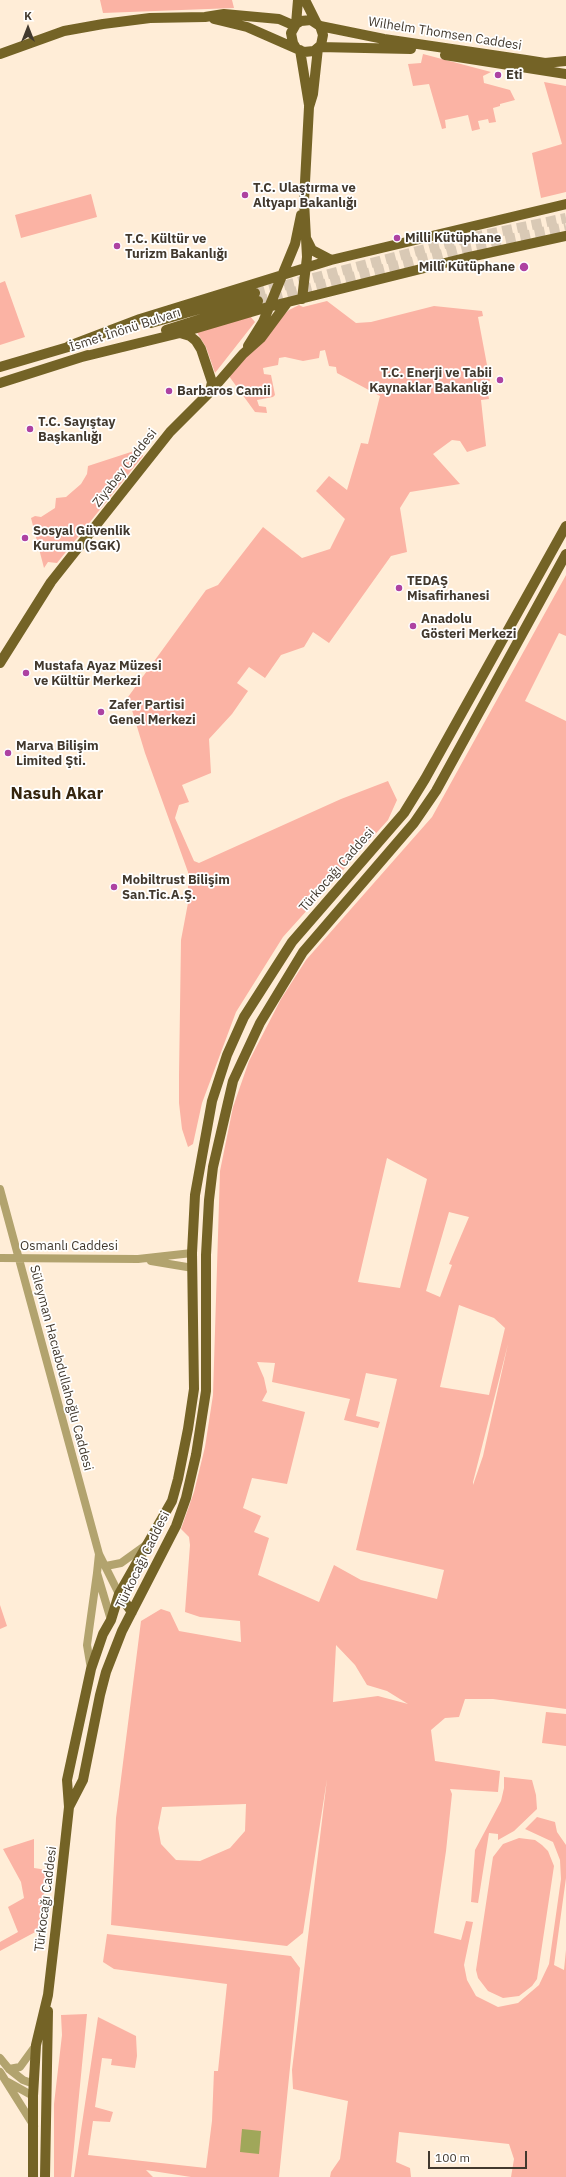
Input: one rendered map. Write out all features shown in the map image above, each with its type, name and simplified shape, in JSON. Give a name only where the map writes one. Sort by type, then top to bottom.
[{"type":"main road","points":[[298,0],[295,25],[291,38],[298,49],[310,107]]},
{"type":"main road","points":[[302,299],[306,268],[304,201],[310,107],[313,94],[318,48],[323,35],[305,0]]},
{"type":"main road","points":[[0,54],[64,31],[150,18],[205,17],[224,14],[279,19],[295,25],[306,20],[318,24]]},
{"type":"main road","points":[[205,17],[247,27],[298,49],[309,52],[318,48]]},
{"type":"main road","name":"Wilhelm Thomsen Caddesi","points":[[318,24],[384,39],[526,60],[556,63],[566,61]]},
{"type":"main road","name":"Wilhelm Thomsen Caddesi","points":[[318,48],[399,48],[566,74]]},
{"type":"main road","points":[[242,354],[262,322],[295,244],[304,201]]},
{"type":"main road","points":[[69,346],[140,319],[282,274],[331,260],[566,204]]},
{"type":"main road","points":[[82,357],[180,333],[268,307],[465,258],[566,236]]},
{"type":"main road","points":[[306,239],[312,250],[331,260]]},
{"type":"main road","name":"İsmet İnönü Bulvarı","points":[[0,367],[69,346],[256,297],[82,357],[0,383]]},
{"type":"main road","name":"Ziyabey Caddesi","points":[[0,663],[51,582],[170,432],[210,392],[242,354],[262,338],[288,303]]},
{"type":"main road","points":[[180,333],[190,336],[201,348],[212,382],[210,392]]},
{"type":"main road","name":"Türkocağı Caddesi","points":[[45,2177],[48,2100],[48,1994],[69,1807],[67,1780],[91,1669],[103,1634],[111,1620],[119,1594],[149,1544],[172,1501],[178,1479],[193,1396],[192,1253],[194,1195],[212,1101],[227,1055],[244,1017],[292,942],[404,812],[425,779],[566,526]]},
{"type":"main road","name":"Türkocağı Caddesi","points":[[69,1807],[83,1780],[100,1695],[122,1631],[176,1526],[186,1498],[196,1455],[205,1399],[206,1255],[213,1167],[233,1081],[245,1051],[303,952],[414,823],[436,791],[464,743],[566,554]]},
{"type":"main road","points":[[540,573],[554,576]]},
{"type":"main road","points":[[534,583],[548,585]]},
{"type":"main road","points":[[404,812],[414,823]]},
{"type":"main road","points":[[192,1253],[206,1255]]},
{"type":"main road","points":[[193,1268],[206,1269]]},
{"type":"main road","points":[[162,1520],[176,1526]]},
{"type":"main road","points":[[119,1594],[132,1612]]},
{"type":"main road","points":[[111,1620],[122,1631]]},
{"type":"main road","name":"Türkocağı Caddesi","points":[[33,2177],[33,2096],[36,2045],[48,1994]]},
{"type":"main road","points":[[34,2084],[48,2085]]},
{"type":"main road","points":[[33,2096],[48,2100]]},
{"type":"street","name":"Süleyman Hacıabdullahoğlu Caddesi","points":[[0,1189],[99,1554],[119,1594]]},
{"type":"street","name":"Osmanlı Caddesi","points":[[0,1258],[138,1259],[192,1253]]},
{"type":"street","name":"Osmanlı Caddesi","points":[[138,1259],[193,1268]]},
{"type":"street","points":[[106,1566],[121,1563],[149,1544]]},
{"type":"street","name":"Süleyman Hacıabdullahoğlu Caddesi","points":[[99,1554],[97,1573],[111,1620]]},
{"type":"street","points":[[91,1669],[87,1644],[97,1573]]},
{"type":"street","points":[[9,2069],[20,2067],[36,2045]]},
{"type":"street","points":[[0,2058],[9,2069],[24,2080],[34,2084]]},
{"type":"street","points":[[0,2072],[34,2127]]},
{"type":"street","points":[[6,2080],[33,2096]]},
{"type":"shaded area","points":[[100,0],[232,0],[234,8],[103,13]]},
{"type":"shaded area","points":[[423,54],[491,72],[483,76],[484,83],[510,90],[515,100],[500,104],[500,106],[493,108],[496,122],[489,123],[488,119],[478,121],[480,129],[472,131],[468,115],[445,120],[446,128],[442,129],[429,84],[413,86],[408,64],[421,63]]},
{"type":"shaded area","points":[[544,82],[566,86],[566,192],[541,198],[532,153],[562,144]]},
{"type":"shaded area","points":[[91,194],[97,217],[21,238],[15,215]]},
{"type":"shaded area","points":[[5,281],[25,337],[0,345],[0,283]]},
{"type":"shaded area","points":[[327,301],[356,323],[371,322],[434,306],[482,311],[483,316],[478,317],[490,381],[477,383],[479,390],[487,388],[489,399],[481,400],[486,446],[467,452],[460,441],[452,440],[433,454],[460,484],[410,492],[400,508],[407,552],[391,556],[329,643],[313,632],[304,647],[281,655],[265,678],[249,667],[237,683],[248,691],[232,714],[209,739],[211,773],[182,785],[189,802],[179,805],[175,818],[194,861],[199,863],[341,799],[388,781],[397,800],[388,820],[283,937],[236,1012],[202,1103],[193,1144],[188,1147],[182,1129],[179,1103],[179,1075],[181,940],[188,903],[188,872],[145,753],[128,697],[206,590],[218,585],[263,527],[302,558],[330,549],[345,519],[316,491],[329,476],[347,490],[361,443],[368,444],[380,396],[337,373],[336,367],[329,366],[325,350],[320,351],[319,358],[303,361],[285,357],[279,358],[278,365],[263,368],[264,374],[271,375],[275,395],[273,397],[257,400],[259,406],[266,407],[267,413],[255,412],[226,372],[243,350],[289,310],[299,305],[303,307]]},
{"type":"shaded area","points":[[250,316],[255,322],[215,373],[206,347],[196,331]]},
{"type":"shaded area","points":[[134,451],[140,451],[143,456],[57,563],[48,562],[44,568],[31,518],[35,516],[41,517],[55,508],[56,498],[66,497],[81,484],[87,474],[88,466]]},
{"type":"shaded area","points":[[566,575],[566,636],[559,633],[525,701],[566,721],[566,1709],[493,1699],[465,1699],[459,1717],[445,1718],[431,1730],[435,1761],[500,1771],[498,1792],[450,1789],[452,1794],[446,1851],[434,1933],[461,1940],[466,1921],[473,1922],[464,1965],[467,1980],[476,1996],[498,2007],[518,2003],[539,1985],[549,1964],[561,1879],[560,1860],[553,1842],[525,1829],[537,1817],[555,1822],[557,1832],[566,1845],[566,1878],[554,1965],[564,1970],[566,1950],[566,2177],[511,2177],[514,2159],[509,2144],[399,2132],[396,2162],[410,2168],[411,2177],[330,2177],[331,2172],[340,2159],[348,2101],[293,2089],[292,2070],[327,1779],[303,1933],[287,1946],[111,1925],[116,1818],[141,1621],[161,1609],[170,1612],[179,1631],[241,1642],[240,1621],[200,1617],[185,1612],[190,1545],[189,1537],[181,1529],[194,1492],[205,1447],[213,1395],[220,1171],[233,1107],[249,1061],[281,999],[306,960],[432,817]],"holes":[[[387,1158],[427,1179],[400,1288],[358,1282]],[[449,1212],[469,1217],[449,1264],[452,1265],[440,1297],[426,1291]],[[459,1305],[494,1318],[505,1328],[489,1395],[440,1387]],[[508,1344],[483,1456],[473,1485],[473,1482]],[[257,1362],[275,1363],[272,1382],[350,1399],[344,1420],[378,1428],[380,1422],[356,1416],[366,1373],[397,1379],[356,1550],[444,1570],[437,1599],[361,1580],[334,1565],[319,1602],[258,1575],[269,1538],[254,1532],[261,1516],[243,1508],[252,1478],[287,1484],[305,1412],[262,1401],[267,1392],[264,1378]],[[336,1645],[355,1665],[367,1685],[387,1691],[408,1704],[378,1696],[333,1702]],[[246,1804],[245,1831],[230,1848],[200,1861],[176,1860],[161,1844],[158,1828],[162,1807]]]},
{"type":"shaded area","points":[[0,1605],[7,1626],[0,1629]]},
{"type":"shaded area","points":[[546,1712],[566,1714],[566,1746],[542,1743]]},
{"type":"shaded area","points":[[504,1777],[532,1780],[536,1795],[537,1809],[514,1831],[498,1840],[498,1834],[489,1833],[478,1903],[471,1902],[475,1850],[501,1801],[504,1788]]},
{"type":"shaded area","points":[[519,1838],[535,1840],[542,1845],[548,1851],[554,1866],[537,1979],[532,1986],[519,1996],[503,1998],[488,1991],[478,1978],[476,1970],[493,1857],[503,1844]]},
{"type":"shaded area","points":[[34,1839],[34,1868],[47,1870],[39,1930],[0,1951],[0,1942],[18,1932],[8,1907],[24,1898],[21,1882],[3,1849]]},
{"type":"shaded area","points":[[107,1934],[291,1956],[300,1968],[279,2177],[191,2177],[146,2170],[153,2177],[74,2177],[98,2017],[136,2036],[137,2056],[135,2068],[111,2065],[112,2059],[102,2058],[95,2107],[113,2112],[110,2122],[93,2121],[88,2155],[206,2168],[212,2121],[214,2071],[218,2071],[227,1984],[114,1969],[103,1962]]},
{"type":"shaded area","points":[[87,2014],[71,2177],[54,2177],[54,2104],[62,2035],[61,2015]]},
{"type":"shaded area","points":[[242,2129],[261,2131],[259,2154],[240,2152]]},
{"type":"tunnel","points":[[255,293],[464,239],[566,218]]},
{"type":"tunnel","points":[[258,301],[466,248],[566,227]]},
{"type":"place","name":"Eti","points":[[498,75]]},
{"type":"place","name":"T.C. Ulaştırma ve Altyapı Bakanlığı","points":[[245,195]]},
{"type":"place","name":"Milli Kütüphane","points":[[397,238]]},
{"type":"place","name":"T.C. Kültür ve Turizm Bakanlığı","points":[[117,246]]},
{"type":"place","name":"Millî Kütüphane","points":[[524,267]]},
{"type":"place","name":"T.C. Enerji ve Tabii Kaynaklar Bakanlığı","points":[[500,380]]},
{"type":"place","name":"Barbaros Camii","points":[[169,391]]},
{"type":"place","name":"T.C. Sayıştay Başkanlığı","points":[[30,429]]},
{"type":"place","name":"Sosyal Güvenlik Kurumu (SGK)","points":[[25,538]]},
{"type":"place","name":"TEDAŞ Misafirhanesi","points":[[399,588]]},
{"type":"place","name":"Anadolu Gösteri Merkezi","points":[[413,626]]},
{"type":"place","name":"Mustafa Ayaz Müzesi ve Kültür Merkezi","points":[[26,673]]},
{"type":"place","name":"Zafer Partisi Genel Merkezi","points":[[101,712]]},
{"type":"place","name":"Marva Bilişim Limited Şti.","points":[[8,753]]},
{"type":"place","name":"Mobiltrust Bilişim San.Tic.A.Ş.","points":[[114,887]]},
{"type":"district","name":"Nasuh Akar","points":[[57,794]]}]
